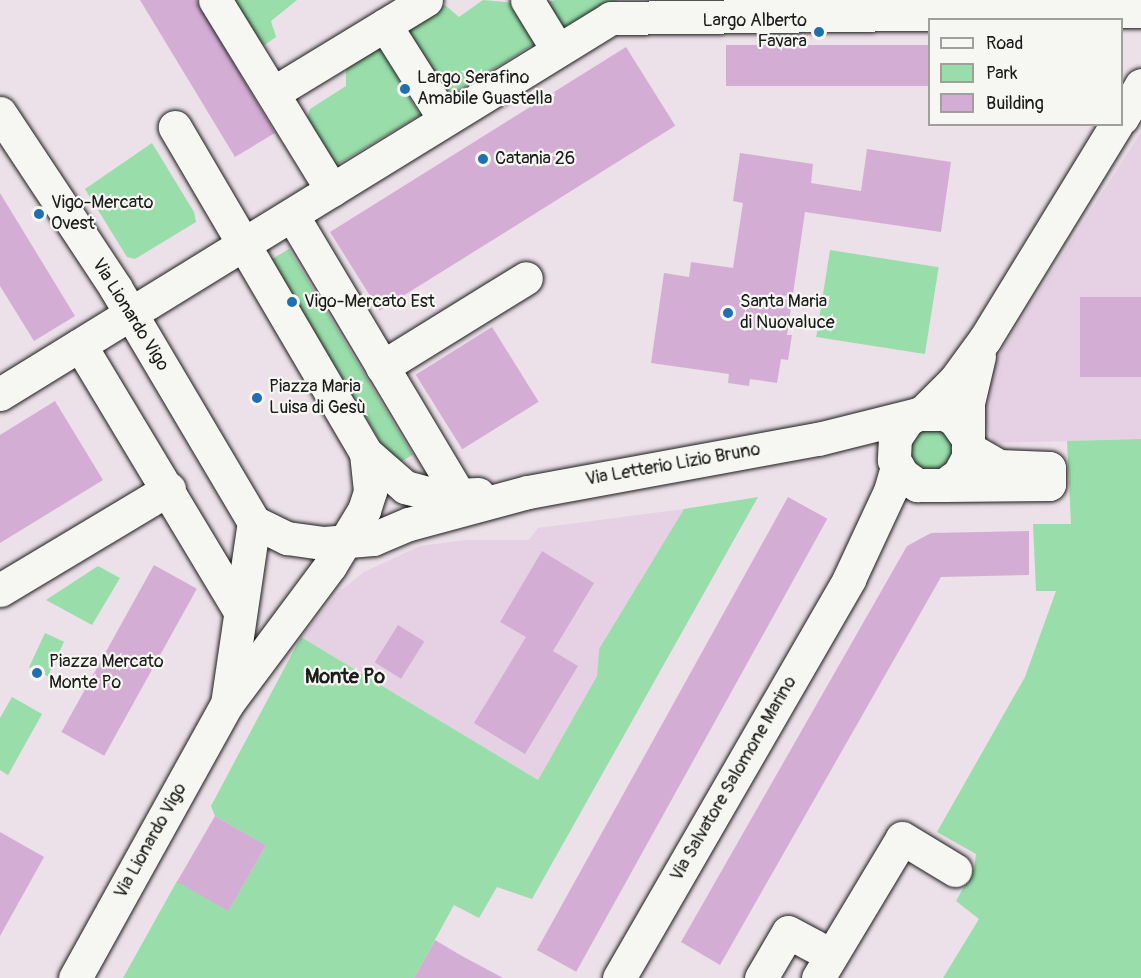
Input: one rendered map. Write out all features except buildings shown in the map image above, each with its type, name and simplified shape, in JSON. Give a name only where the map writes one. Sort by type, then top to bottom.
[{"type":"street","points":[[215,0],[332,190]]},
{"type":"street","points":[[273,93],[426,0]]},
{"type":"street","points":[[527,0],[557,49]]},
{"type":"street","points":[[0,394],[557,49],[611,18],[681,8],[1141,12]]},
{"type":"street","points":[[385,25],[445,120]]},
{"type":"street","points":[[1123,116],[1141,85]]},
{"type":"street","name":"Via Lionardo Vigo","points":[[0,113],[131,314],[254,522]]},
{"type":"street","points":[[849,579],[890,491],[895,463],[895,438],[900,427],[921,413],[986,339],[1116,126]]},
{"type":"street","points":[[175,127],[242,246],[366,453],[405,487],[422,494],[528,492]]},
{"type":"street","points":[[292,215],[459,495]]},
{"type":"street","points":[[382,367],[526,278]]},
{"type":"street","points":[[849,579],[901,509],[940,486],[965,466],[970,392],[986,339]]},
{"type":"street","points":[[80,345],[169,489],[240,611]]},
{"type":"street","points":[[921,413],[954,419],[967,442],[999,466],[1048,468],[1049,484],[917,485],[895,463],[863,440],[818,439],[921,413]]},
{"type":"street","name":"Via Letterio Lizio Bruno","points":[[528,492],[818,439]]},
{"type":"street","points":[[227,705],[262,662],[364,510],[370,491],[366,453]]},
{"type":"street","points":[[0,590],[169,489]]},
{"type":"street","points":[[227,705],[254,522],[270,532],[305,542],[373,539],[410,524],[528,492]]},
{"type":"street","name":"Via Salvatore Salomone Marino","points":[[619,978],[849,579]]},
{"type":"street","name":"Via Lionardo Vigo","points":[[75,978],[227,705]]},
{"type":"street","points":[[760,978],[788,932],[825,967],[902,838],[955,870]]},
{"type":"shaded area","points":[[1141,132],[1141,439],[993,443],[983,411],[997,358]]},
{"type":"shaded area","points":[[684,509],[599,649],[597,676],[538,780],[301,637],[338,593],[364,572],[420,546],[466,540],[529,540],[538,528]]},
{"type":"green space","points":[[226,0],[297,0],[271,21],[276,37],[257,50]]},
{"type":"green space","points":[[483,0],[516,3],[538,42],[448,97],[407,29],[445,5],[459,17]]},
{"type":"green space","points":[[555,0],[618,0],[558,30],[545,3]]},
{"type":"green space","points":[[380,47],[420,115],[330,169],[305,125],[310,109],[346,86],[346,67]]},
{"type":"green space","points":[[152,143],[194,212],[196,222],[135,259],[127,257],[85,189]]},
{"type":"green space","points":[[289,249],[413,455],[395,466],[271,260]]},
{"type":"green space","points":[[830,250],[939,267],[925,354],[816,337]]},
{"type":"green space","points":[[927,422],[956,439],[946,470],[913,468],[906,441]]},
{"type":"green space","points":[[1141,439],[1141,978],[943,978],[979,919],[956,901],[974,869],[976,854],[937,832],[1025,677],[1056,591],[1036,591],[1033,524],[1071,524],[1067,441]]},
{"type":"green space","points":[[758,497],[532,899],[497,887],[479,918],[454,905],[414,978],[123,978],[177,881],[228,911],[266,846],[215,816],[211,806],[301,637],[538,780],[597,676],[599,649],[684,509]]},
{"type":"green space","points":[[98,566],[120,578],[92,625],[46,600]]},
{"type":"green space","points":[[45,633],[64,642],[48,676],[29,667]]},
{"type":"green space","points":[[12,697],[42,714],[8,775],[0,770],[0,718]]},
{"type":"place","name":"Largo Alberto Favara","points":[[819,32]]},
{"type":"place","name":"Largo Serafino Amabile Guastella","points":[[405,89]]},
{"type":"place","name":"Catania 26","points":[[483,159]]},
{"type":"place","name":"Vigo-Mercato Ovest","points":[[39,214]]},
{"type":"place","name":"Vigo-Mercato Est","points":[[292,302]]},
{"type":"place","name":"Santa Maria di Nuovaluce","points":[[728,313]]},
{"type":"place","name":"Piazza Maria Luisa di Gesù","points":[[257,398]]},
{"type":"place","name":"Piazza Mercato Monte Po","points":[[37,673]]},
{"type":"district","name":"Monte Po","points":[[345,676]]}]
